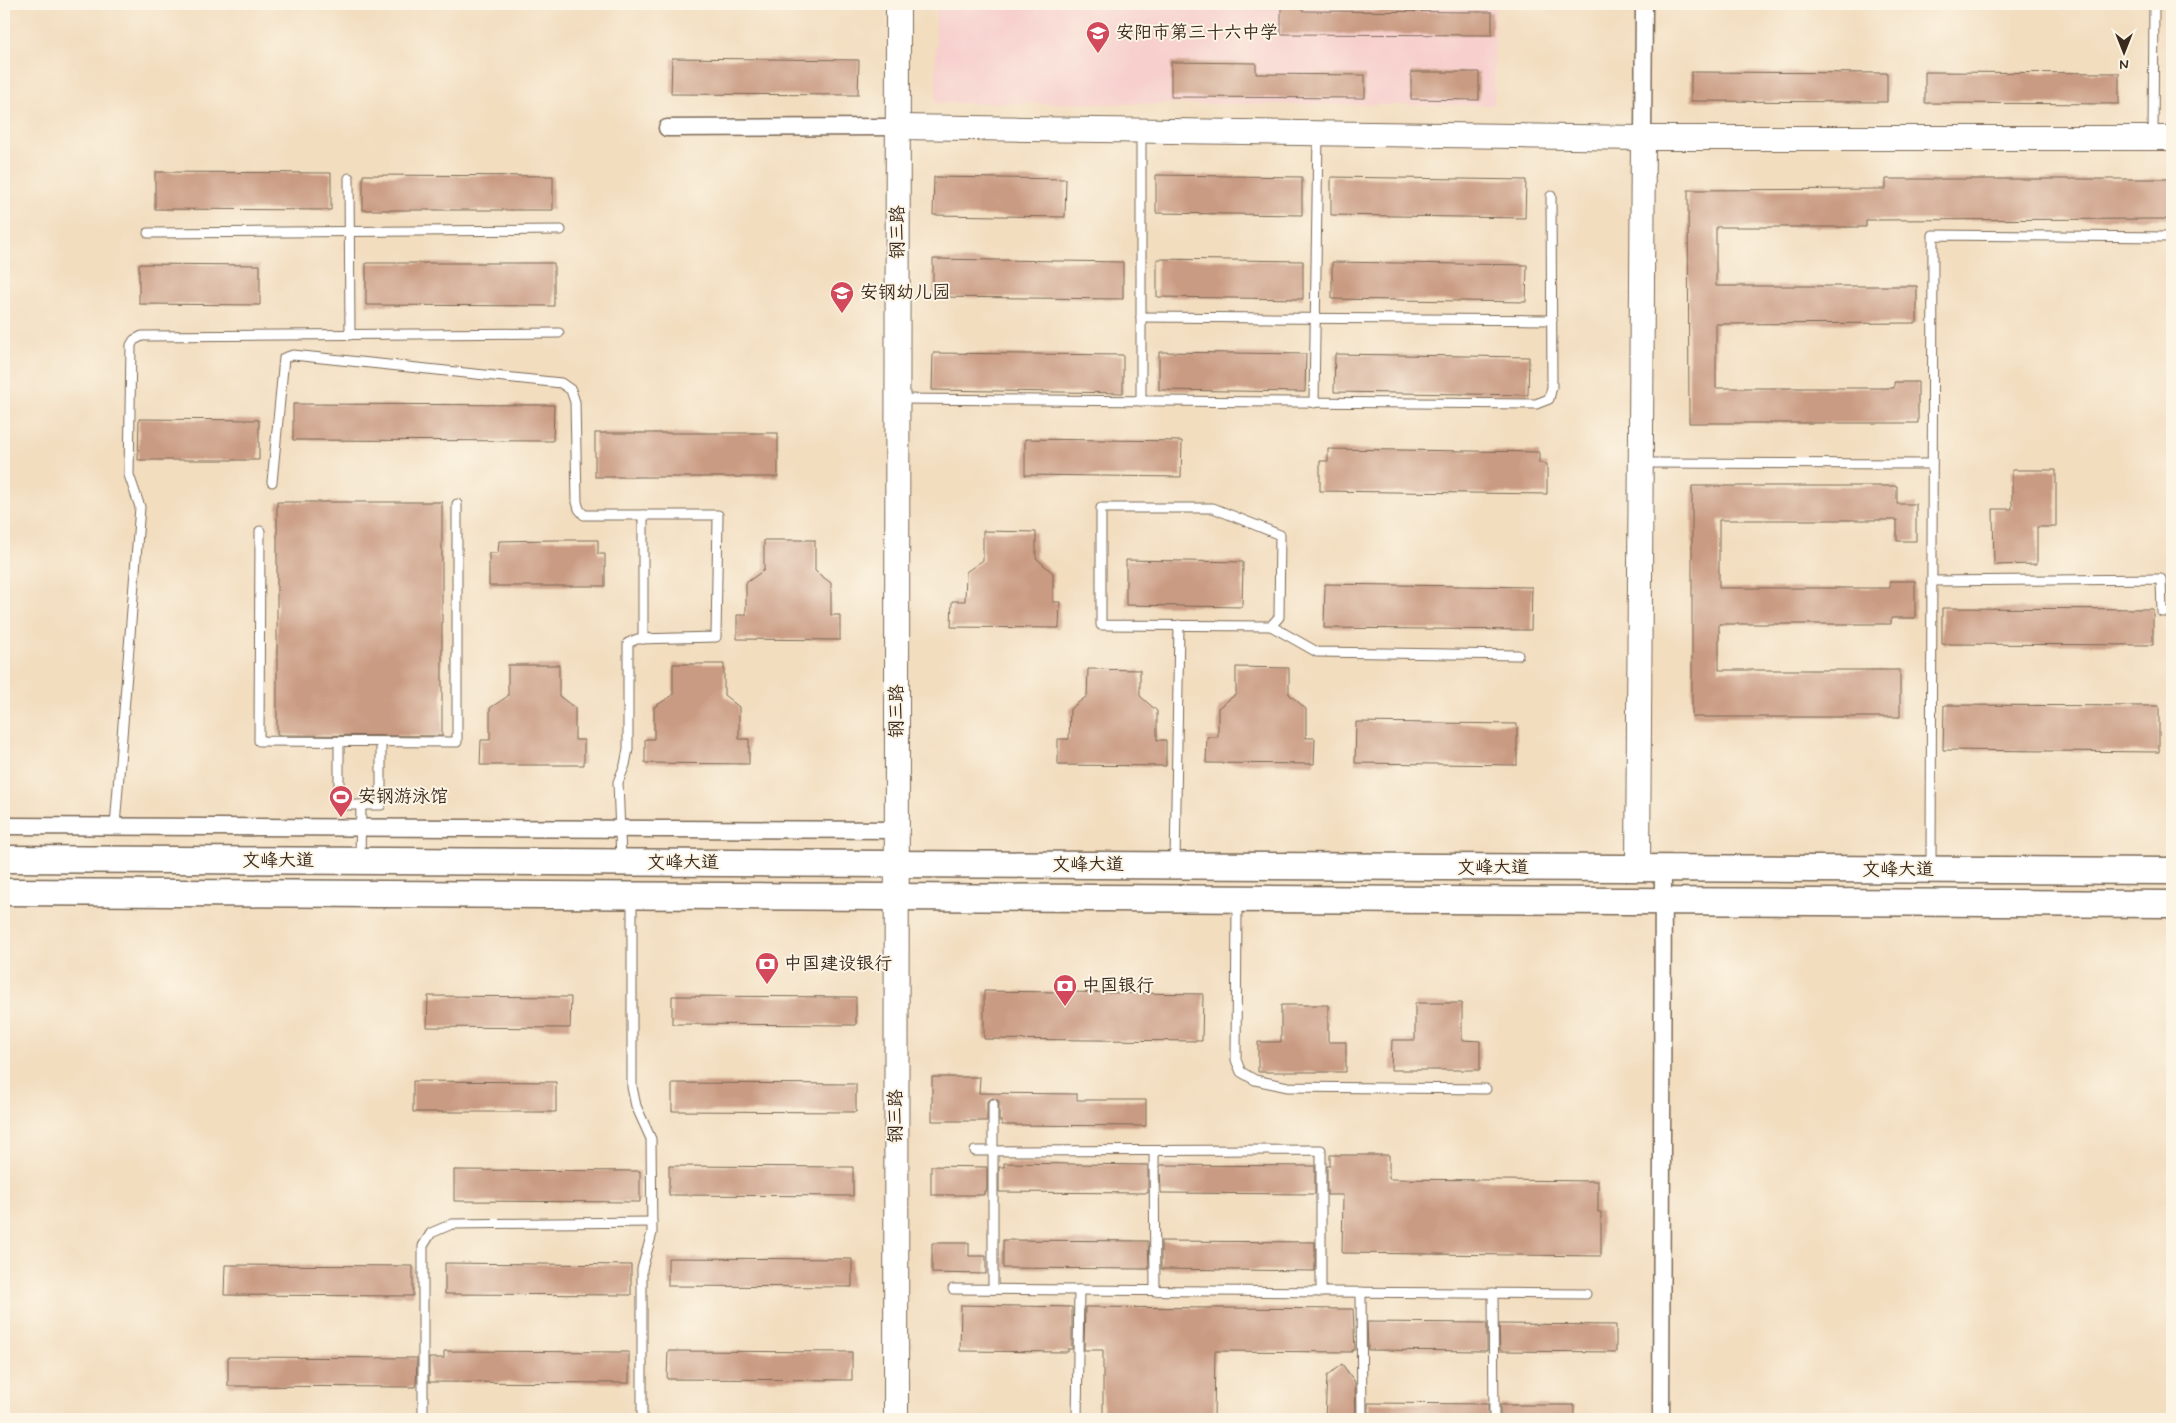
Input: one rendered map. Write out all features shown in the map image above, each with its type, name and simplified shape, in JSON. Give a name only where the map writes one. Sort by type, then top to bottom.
[{"type":"main road","name":"文峰大道","points":[[4,859],[2172,871]]},
{"type":"main road","name":"文峰大道","points":[[4,892],[2172,904]]},
{"type":"street","name":"钢三路","points":[[896,1419],[898,4]]},
{"type":"street","points":[[1644,4],[1641,462],[1650,868],[1662,901],[1660,1419]]},
{"type":"street","points":[[667,128],[898,127],[1643,138],[2163,138]]},
{"type":"street","points":[[4,826],[897,830]]},
{"type":"lane","points":[[2154,4],[2163,138]]},
{"type":"lane","points":[[1141,131],[1141,401]]},
{"type":"lane","points":[[1314,403],[1318,133]]},
{"type":"lane","points":[[350,178],[350,335]]},
{"type":"lane","points":[[898,399],[1536,404],[1549,398],[1552,387],[1551,196]]},
{"type":"lane","points":[[148,233],[562,230]]},
{"type":"lane","points":[[1931,870],[1933,235],[2172,237]]},
{"type":"lane","points":[[1141,317],[1552,320]]},
{"type":"lane","points":[[115,826],[140,507],[129,475],[131,345],[134,340],[142,336],[559,333]]},
{"type":"lane","points":[[272,482],[284,358],[293,355],[561,383],[571,390],[575,402],[579,509],[584,515],[718,515],[716,637],[637,639],[628,643],[628,749],[618,782],[621,862]]},
{"type":"lane","points":[[1641,462],[1932,464]]},
{"type":"lane","points":[[260,531],[259,741],[457,742],[457,504]]},
{"type":"lane","points":[[1271,626],[1279,617],[1280,535],[1213,508],[1101,508],[1101,625],[1271,626],[1317,652],[1518,655]]},
{"type":"lane","points":[[643,515],[643,639]]},
{"type":"lane","points":[[1932,582],[2161,579],[2162,612],[2172,612]]},
{"type":"lane","points":[[1175,866],[1179,625]]},
{"type":"lane","points":[[339,742],[339,805],[381,805],[381,742]]},
{"type":"lane","points":[[360,861],[361,805]]},
{"type":"lane","points":[[632,895],[632,1087],[636,1106],[651,1138],[652,1233],[642,1269],[642,1419]]},
{"type":"lane","points":[[1237,899],[1236,1060],[1241,1072],[1255,1080],[1288,1087],[1486,1089]]},
{"type":"lane","points":[[992,1104],[993,1290]]},
{"type":"lane","points":[[975,1151],[1321,1150],[1321,1292]]},
{"type":"lane","points":[[1154,1151],[1155,1291]]},
{"type":"lane","points":[[423,1419],[423,1246],[431,1233],[452,1224],[652,1222]]},
{"type":"lane","points":[[953,1289],[1586,1294]]},
{"type":"lane","points":[[1077,1419],[1079,1290]]},
{"type":"lane","points":[[1360,1292],[1362,1419]]},
{"type":"lane","points":[[1493,1293],[1494,1419]]},
{"type":"shaded area","points":[[936,4],[1495,4],[1494,105],[936,103]]},
{"type":"building","points":[[1281,4],[1302,4],[1302,11],[1492,12],[1492,35],[1281,34]]},
{"type":"building","points":[[672,58],[859,60],[858,95],[671,94]]},
{"type":"building","points":[[1171,62],[1256,63],[1256,74],[1365,75],[1365,98],[1171,97]]},
{"type":"building","points":[[1411,72],[1479,72],[1479,100],[1411,99]]},
{"type":"building","points":[[1691,72],[1887,73],[1887,102],[1691,101]]},
{"type":"building","points":[[1925,72],[2119,73],[2119,104],[1925,103]]},
{"type":"building","points":[[155,172],[331,173],[331,210],[155,209]]},
{"type":"building","points":[[363,175],[553,176],[553,210],[363,210]]},
{"type":"building","points":[[1156,175],[1302,177],[1302,215],[1156,213]]},
{"type":"building","points":[[934,177],[1066,179],[1065,217],[933,215]]},
{"type":"building","points":[[1331,177],[1526,180],[1525,218],[1331,215]]},
{"type":"building","points":[[1886,179],[2172,179],[2172,219],[1866,220],[1866,227],[1716,227],[1716,286],[1917,286],[1917,323],[1716,324],[1716,388],[1894,388],[1894,382],[1918,382],[1918,423],[1689,423],[1688,190],[1886,189]]},
{"type":"building","points":[[933,259],[1123,262],[1123,299],[933,297]]},
{"type":"building","points":[[1157,259],[1303,261],[1303,299],[1157,297]]},
{"type":"building","points":[[1332,262],[1527,265],[1526,302],[1332,299]]},
{"type":"building","points":[[366,263],[554,263],[554,306],[366,305]]},
{"type":"building","points":[[139,264],[260,265],[260,305],[139,304]]},
{"type":"building","points":[[1159,352],[1306,354],[1305,392],[1159,390]]},
{"type":"building","points":[[933,353],[1123,355],[1123,393],[932,390]]},
{"type":"building","points":[[1335,354],[1529,357],[1528,395],[1334,392]]},
{"type":"building","points":[[293,404],[554,405],[553,441],[293,440]]},
{"type":"building","points":[[139,419],[259,420],[259,460],[138,460]]},
{"type":"building","points":[[595,433],[778,433],[778,477],[595,477]]},
{"type":"building","points":[[1025,439],[1182,441],[1181,477],[1025,475]]},
{"type":"building","points":[[1328,449],[1539,452],[1539,463],[1547,464],[1547,494],[1320,491],[1320,461],[1328,461]]},
{"type":"building","points":[[2012,470],[2056,470],[2056,527],[2037,527],[2037,564],[1994,565],[1993,509],[2012,509]]},
{"type":"building","points":[[1692,486],[1897,486],[1897,504],[1916,504],[1916,541],[1897,541],[1897,520],[1719,520],[1719,588],[1890,588],[1890,581],[1915,581],[1915,618],[1891,618],[1891,624],[1719,624],[1719,670],[1900,670],[1900,717],[1692,717]]},
{"type":"building","points":[[277,502],[442,502],[442,736],[277,735]]},
{"type":"building","points":[[983,531],[1036,532],[1036,558],[1053,573],[1053,602],[1060,602],[1059,628],[951,627],[952,601],[965,601],[966,572],[983,560]]},
{"type":"building","points":[[598,540],[598,554],[605,554],[605,586],[489,586],[489,553],[498,553],[499,541]]},
{"type":"building","points":[[764,540],[815,540],[815,571],[831,583],[831,615],[840,615],[840,640],[737,639],[737,615],[746,615],[746,583],[764,570]]},
{"type":"building","points":[[1126,560],[1243,562],[1242,607],[1126,605]]},
{"type":"building","points":[[1325,584],[1532,587],[1531,630],[1324,628]]},
{"type":"building","points":[[1942,608],[2153,609],[2153,645],[1942,644]]},
{"type":"building","points":[[673,664],[724,664],[724,695],[739,707],[739,739],[749,739],[749,764],[645,763],[645,739],[654,739],[654,707],[673,695]]},
{"type":"building","points":[[508,665],[559,665],[559,696],[575,708],[575,740],[584,740],[584,765],[480,765],[481,740],[490,740],[490,708],[508,696]]},
{"type":"building","points":[[1236,667],[1289,668],[1289,694],[1306,709],[1306,738],[1315,738],[1314,764],[1206,763],[1207,737],[1218,737],[1218,708],[1236,694]]},
{"type":"building","points":[[1088,669],[1140,670],[1140,696],[1157,711],[1157,740],[1166,740],[1166,766],[1058,765],[1058,739],[1069,739],[1070,709],[1087,696]]},
{"type":"building","points":[[1944,705],[2159,706],[2159,752],[1943,750]]},
{"type":"building","points":[[1356,722],[1517,724],[1517,765],[1355,763]]},
{"type":"building","points":[[984,991],[1203,994],[1202,1041],[984,1039]]},
{"type":"building","points":[[428,996],[571,997],[570,1028],[427,1027]]},
{"type":"building","points":[[672,996],[856,997],[856,1025],[672,1024]]},
{"type":"building","points":[[1415,1003],[1462,1003],[1462,1040],[1480,1041],[1480,1070],[1391,1070],[1392,1040],[1415,1040]]},
{"type":"building","points":[[1281,1005],[1328,1005],[1328,1042],[1346,1042],[1346,1072],[1258,1072],[1258,1042],[1281,1042]]},
{"type":"building","points":[[932,1077],[980,1077],[979,1093],[1077,1094],[1077,1100],[1146,1100],[1146,1126],[1002,1125],[1002,1121],[999,1121],[999,1101],[993,1098],[987,1101],[987,1121],[932,1121]]},
{"type":"building","points":[[413,1081],[556,1082],[556,1112],[413,1112]]},
{"type":"building","points":[[672,1083],[856,1084],[856,1112],[672,1111]]},
{"type":"building","points":[[1330,1155],[1389,1155],[1389,1179],[1598,1181],[1598,1212],[1601,1212],[1601,1256],[1342,1253],[1343,1195],[1327,1195],[1327,1166],[1330,1166]]},
{"type":"building","points":[[1004,1163],[1148,1165],[1148,1193],[999,1192],[999,1167],[1004,1167]]},
{"type":"building","points":[[1160,1165],[1315,1166],[1315,1194],[1161,1193]]},
{"type":"building","points":[[669,1166],[853,1167],[853,1196],[669,1195]]},
{"type":"building","points":[[931,1166],[987,1167],[987,1191],[984,1191],[984,1195],[931,1195]]},
{"type":"building","points":[[454,1170],[640,1171],[640,1202],[454,1201]]},
{"type":"building","points":[[1003,1240],[1148,1241],[1149,1269],[1003,1268]]},
{"type":"building","points":[[1161,1241],[1315,1242],[1315,1271],[1161,1269]]},
{"type":"building","points":[[932,1243],[969,1243],[969,1256],[986,1256],[986,1274],[932,1273]]},
{"type":"building","points":[[668,1258],[852,1259],[852,1287],[668,1286]]},
{"type":"building","points":[[445,1263],[631,1265],[631,1295],[445,1294]]},
{"type":"building","points":[[225,1265],[413,1266],[413,1296],[224,1295]]},
{"type":"building","points":[[961,1305],[1072,1307],[1072,1349],[1068,1349],[1068,1352],[960,1351]]},
{"type":"building","points":[[1085,1307],[1353,1309],[1355,1350],[1352,1350],[1352,1352],[1215,1351],[1214,1419],[1103,1419],[1103,1350],[1084,1350]]},
{"type":"building","points":[[1367,1322],[1487,1323],[1487,1351],[1368,1350]]},
{"type":"building","points":[[1499,1324],[1616,1325],[1616,1352],[1500,1351]]},
{"type":"building","points":[[444,1351],[629,1352],[629,1383],[429,1382],[429,1358],[444,1358]]},
{"type":"building","points":[[668,1351],[852,1352],[852,1380],[667,1379]]},
{"type":"building","points":[[228,1357],[417,1358],[416,1387],[228,1386]]},
{"type":"building","points":[[1342,1364],[1355,1382],[1356,1419],[1325,1419],[1327,1376]]},
{"type":"building","points":[[1368,1403],[1488,1404],[1488,1419],[1368,1419]]},
{"type":"building","points":[[1500,1405],[1574,1405],[1574,1419],[1500,1419]]},
{"type":"place","name":"安阳市第三十六中学","points":[[1098,54]]},
{"type":"place","name":"安钢幼儿园","points":[[842,314]]},
{"type":"place","name":"安钢游泳馆","points":[[341,818]]},
{"type":"place","name":"中国建设银行","points":[[767,985]]},
{"type":"place","name":"中国银行","points":[[1065,1007]]}]
